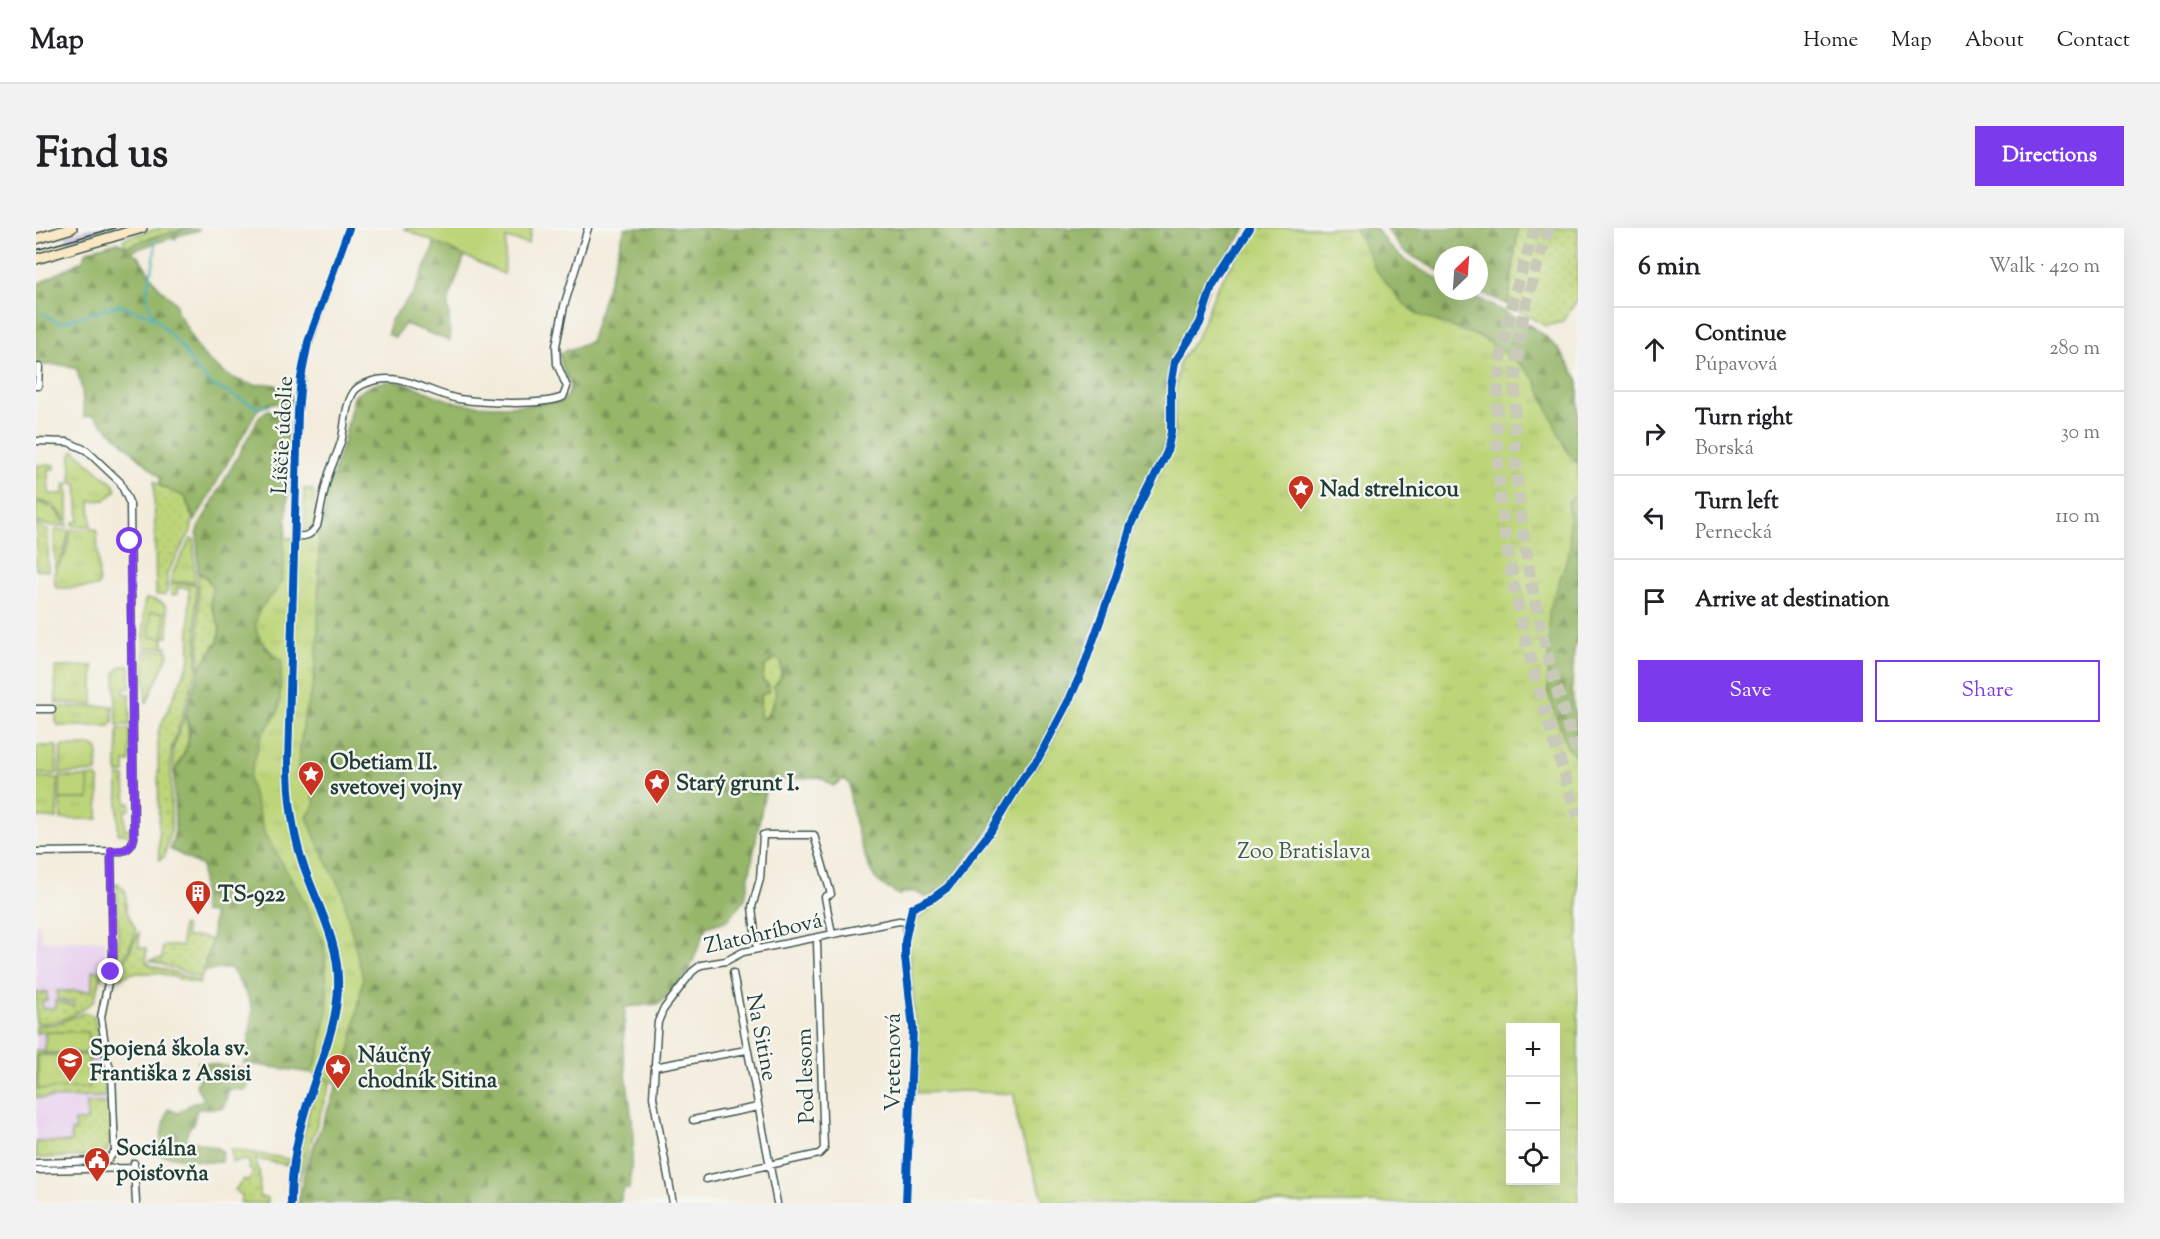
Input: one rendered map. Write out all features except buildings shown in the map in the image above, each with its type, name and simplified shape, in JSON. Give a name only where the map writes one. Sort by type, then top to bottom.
[{"type":"main road","points":[[36,239],[72,228]]},
{"type":"main road","points":[[36,259],[142,228]]},
{"type":"street","name":"Líščie údolie","points":[[350,228],[305,354],[298,412],[294,536],[307,536],[317,526],[328,476],[342,438],[349,402],[353,392],[363,384],[380,379],[398,379],[410,381],[444,395],[472,400],[523,402],[563,397],[567,387],[557,364],[557,339],[564,306],[588,228]]},
{"type":"street","points":[[36,386],[38,386],[39,366]]},
{"type":"street","points":[[36,441],[68,442],[86,450],[120,482],[127,492],[130,504],[134,837],[132,844],[126,850],[36,852]]},
{"type":"street","points":[[36,709],[52,708]]},
{"type":"street","points":[[757,949],[752,907],[760,879],[763,835],[814,835],[831,894],[825,897],[832,934]]},
{"type":"street","points":[[36,1163],[102,1161],[108,1160],[115,1151],[112,1074],[107,1058],[101,1017],[113,958],[111,851]]},
{"type":"street","name":"Zlatohríbová","points":[[674,1203],[653,1097],[654,1067],[660,1016],[692,972],[700,965],[726,961],[736,954],[757,949],[899,921],[908,922]]},
{"type":"street","name":"Vretenová","points":[[906,1203],[913,1054],[913,1028],[904,957],[908,922]]},
{"type":"street","name":"Pod lesom","points":[[770,1166],[819,1154],[824,1149],[817,944]]},
{"type":"street","name":"Na Sitine","points":[[733,973],[777,1203]]},
{"type":"street","points":[[654,1067],[746,1050]]},
{"type":"street","points":[[291,1203],[292,1176],[298,1138],[318,1072]]},
{"type":"street","name":"Na Sitine","points":[[693,1120],[758,1107]]},
{"type":"street","points":[[36,1170],[135,1166],[136,1203]]},
{"type":"street","points":[[706,1179],[770,1166]]},
{"type":"shaded area","points":[[89,228],[125,228],[68,244],[65,235]]},
{"type":"shaded area","points":[[36,923],[40,923],[41,941],[105,940],[105,959],[100,984],[89,1002],[36,1020]]},
{"type":"shaded area","name":"Spojená škola sv. Františka z Assisi","points":[[88,1013],[94,1016],[105,1069],[110,1149],[36,1150],[36,1027],[58,1026]]},
{"type":"green space","points":[[160,228],[190,228],[147,239],[127,247],[123,240],[125,238]]},
{"type":"green space","points":[[190,228],[200,230],[177,236],[175,240],[171,238],[131,251],[139,257],[159,288],[176,303],[178,314],[205,357],[233,378],[255,385],[276,385],[293,396],[292,404],[270,403],[257,410],[195,521],[185,497],[160,486],[160,477],[93,415],[84,417],[82,390],[77,369],[62,365],[36,365],[36,285],[83,260],[87,251],[117,242],[127,247],[147,239]]},
{"type":"green space","points":[[403,228],[532,228],[528,244],[506,238],[504,274]]},
{"type":"green space","points":[[625,228],[1246,228],[1211,280],[1193,331],[1173,359],[1167,383],[1169,426],[1165,447],[1129,522],[1117,562],[1067,697],[1035,757],[1021,775],[987,832],[944,888],[925,897],[912,892],[899,895],[876,879],[858,833],[850,784],[844,779],[833,786],[820,777],[777,780],[766,785],[745,899],[728,920],[706,927],[689,971],[659,1004],[625,1007],[623,1052],[634,1135],[629,1189],[624,1188],[620,1202],[298,1203],[305,1169],[350,1051],[316,840],[307,817],[315,804],[297,774],[304,716],[313,686],[318,638],[319,533],[354,396],[370,386],[384,382],[396,382],[408,384],[445,399],[473,405],[512,406],[563,401],[570,389],[560,361],[560,353],[591,340]],"holes":[[[776,658],[781,662],[782,676],[774,686],[775,699],[765,719],[760,717],[760,696],[769,691],[768,684],[762,681],[765,666]]]},
{"type":"green space","points":[[1254,228],[1376,228],[1397,253],[1414,266],[1434,276],[1434,300],[1481,300],[1529,325],[1544,335],[1560,351],[1578,379],[1578,637],[1574,651],[1572,686],[1578,728],[1578,764],[1118,579],[1124,566],[1133,525],[1167,462],[1172,445],[1179,363],[1198,335],[1217,288]]},
{"type":"green space","name":"Zoo Bratislava","points":[[1254,228],[1355,228],[1376,270],[1401,301],[1419,315],[1482,338],[1519,363],[1535,379],[1567,451],[1578,464],[1578,492],[1568,502],[1570,549],[1549,612],[1548,693],[1567,747],[1578,758],[1578,1203],[1045,1203],[1018,1127],[1014,1094],[966,1091],[917,1093],[917,1046],[909,946],[911,928],[922,915],[949,892],[1000,822],[1025,780],[1041,761],[1056,734],[1086,668],[1124,566],[1133,525],[1170,453],[1174,435],[1175,393],[1179,363],[1198,335],[1217,288]]},
{"type":"green space","points":[[1386,228],[1518,228],[1508,305],[1488,295],[1488,246],[1434,246],[1434,268],[1403,251]]},
{"type":"green space","points":[[1518,228],[1578,228],[1578,299],[1562,322],[1546,326],[1508,305]]},
{"type":"green space","points":[[431,234],[466,252],[448,302],[450,341],[405,324],[395,337],[388,334],[390,321],[414,292],[434,246]]},
{"type":"green space","points":[[268,410],[284,413],[288,421],[287,443],[282,454],[282,463],[289,474],[283,576],[278,590],[268,599],[264,647],[282,661],[279,711],[261,736],[300,893],[324,942],[328,1006],[320,1051],[312,1073],[243,1063],[246,1060],[251,1024],[251,1003],[231,968],[203,971],[212,940],[213,913],[203,912],[202,866],[170,849],[175,832],[174,774],[188,745],[190,731],[185,715],[199,668],[218,642],[220,628],[211,605],[212,586],[206,577],[198,573],[197,530],[260,416]]},
{"type":"green space","points":[[74,450],[114,485],[116,491],[105,500],[90,501],[91,526],[73,526],[73,522],[79,521],[77,484],[71,483],[71,454]]},
{"type":"green space","points":[[36,465],[54,465],[54,469],[48,469],[49,494],[63,494],[65,483],[68,483],[68,521],[53,505],[36,500]]},
{"type":"green space","points":[[154,481],[185,497],[193,520],[191,531],[167,574],[167,592],[164,595],[156,595]]},
{"type":"green space","points":[[304,489],[313,490],[316,514],[314,525],[305,533]]},
{"type":"green space","points":[[36,502],[55,510],[68,526],[48,526],[36,521]]},
{"type":"green space","points":[[36,523],[48,531],[48,571],[36,570]]},
{"type":"green space","points":[[96,529],[97,531],[99,584],[97,587],[57,588],[55,586],[54,573],[66,553],[71,530]]},
{"type":"green space","points":[[56,530],[69,530],[64,553],[55,568],[54,533]]},
{"type":"green space","points":[[319,533],[318,638],[313,686],[304,716],[297,774],[312,790],[315,804],[307,817],[342,892],[363,979],[350,1051],[337,1083],[312,1073],[320,1051],[328,1006],[324,942],[300,893],[265,835],[249,780],[261,736],[279,711],[282,661],[267,647],[257,633],[257,617],[261,608],[281,583],[284,571],[284,538],[312,537]]},
{"type":"green space","points":[[191,539],[194,540],[195,582],[171,582],[171,576]]},
{"type":"green space","points":[[198,573],[206,577],[212,586],[211,605],[220,628],[218,642],[199,668]]},
{"type":"green space","points":[[171,584],[196,584],[197,670],[171,751],[171,831],[164,857],[159,860],[158,732],[190,660],[189,588],[177,588],[177,594],[171,595]]},
{"type":"green space","points":[[146,599],[161,602],[168,610],[168,637],[163,637],[163,646],[168,647],[144,648]]},
{"type":"green space","points":[[150,612],[164,612],[164,637],[150,637]]},
{"type":"green space","points":[[168,650],[168,655],[146,704],[144,651]]},
{"type":"green space","points":[[775,658],[781,662],[779,684],[775,699],[765,719],[760,717],[761,682],[765,666]]},
{"type":"green space","points":[[93,666],[93,704],[56,703],[55,667]]},
{"type":"green space","points":[[124,666],[130,666],[130,688],[124,688],[124,694],[130,694],[130,725],[117,725],[115,673]]},
{"type":"green space","points":[[113,706],[113,722],[110,726],[59,726],[56,721],[56,709],[60,707]]},
{"type":"green space","points":[[185,715],[188,732],[187,745],[174,774],[173,749]]},
{"type":"green space","points":[[118,729],[130,729],[130,762],[125,762],[125,773],[117,771]]},
{"type":"green space","points":[[36,746],[57,747],[57,774],[36,774]]},
{"type":"green space","points":[[61,746],[94,746],[98,749],[97,772],[60,774]]},
{"type":"green space","points":[[96,776],[99,779],[98,819],[61,819],[60,799],[88,799],[88,777]]},
{"type":"green space","points":[[118,776],[125,777],[126,803],[130,803],[130,810],[125,810],[125,829],[130,829],[131,835],[118,834]]},
{"type":"green space","points":[[36,777],[58,778],[57,819],[36,817]]},
{"type":"green space","points":[[60,777],[88,777],[89,799],[60,799]]},
{"type":"green space","points":[[118,883],[126,892],[126,910],[136,930],[126,955],[115,966],[115,951],[118,951],[117,887],[114,885]]},
{"type":"green space","points":[[182,926],[185,926],[186,937],[202,937],[212,940],[201,978],[149,960],[162,959],[162,946],[182,946]]},
{"type":"green space","points":[[139,933],[139,948],[146,948],[146,961],[150,965],[200,981],[199,984],[159,973],[133,973],[119,978],[112,976],[115,968],[124,962]]},
{"type":"green space","points":[[92,971],[103,971],[94,1001],[67,1018],[36,1023],[36,992],[42,995],[43,992],[47,992],[47,1001],[42,1001],[43,1009],[55,1008],[55,1001],[74,1006],[74,1001],[57,999],[57,991],[92,991]]},
{"type":"green space","points":[[83,1013],[94,1016],[103,1060],[99,1060],[98,1054],[95,1054],[95,1060],[89,1060],[88,1058],[92,1058],[88,1056],[88,1032],[39,1032],[36,1034],[36,1026],[56,1024]]},
{"type":"green space","points":[[45,1032],[88,1032],[88,1053],[45,1053]]},
{"type":"green space","points":[[343,1044],[295,1191],[308,1113],[320,1076],[329,1053]]},
{"type":"green space","points":[[36,1050],[42,1050],[44,1055],[38,1055],[89,1088],[89,1075],[102,1075],[102,1064],[104,1064],[105,1097],[36,1098]]},
{"type":"green space","points":[[38,1055],[88,1055],[89,1088],[38,1089]]},
{"type":"green space","points":[[198,1062],[241,1068],[252,1073],[246,1090],[229,1089],[223,1108],[197,1109],[193,1125],[190,1126],[185,1139],[218,1148],[223,1152],[221,1162],[161,1155],[161,1136],[168,1109],[178,1113],[191,1104],[204,1100],[196,1086],[201,1072]]},
{"type":"green space","points":[[87,1103],[110,1103],[111,1141],[105,1153],[100,1156],[36,1158],[36,1142],[71,1142],[71,1131],[75,1131],[74,1121],[87,1121]]},
{"type":"green space","points":[[231,1149],[289,1159],[288,1165],[256,1159],[260,1172],[259,1197],[268,1198],[268,1203],[242,1203],[240,1201],[243,1197],[235,1190],[244,1179],[248,1181],[254,1173],[249,1169],[250,1165],[247,1160],[232,1162]]},
{"type":"waterway","points":[[154,316],[148,303],[147,291],[154,259],[155,241]]},
{"type":"waterway","points":[[41,312],[59,323],[118,305],[154,317],[182,347],[195,368],[212,385],[259,408],[270,405]]},
{"type":"tunnel","points":[[1535,228],[1513,300],[1501,355],[1497,431],[1500,487],[1506,543],[1529,654],[1578,816]]},
{"type":"tunnel","points":[[1549,228],[1521,329],[1516,382],[1515,435],[1518,490],[1525,545],[1547,653],[1578,755]]},
{"type":"tram line","points":[[36,250],[115,228]]},
{"type":"cycle path","points":[[291,1203],[292,1175],[299,1132],[332,1027],[338,987],[338,970],[331,938],[299,849],[291,812],[289,787],[298,412],[301,378],[308,342],[349,228]]},
{"type":"cycle path","points":[[906,1203],[913,1028],[905,941],[912,908],[933,898],[948,887],[991,831],[1023,778],[1038,759],[1070,698],[1083,669],[1119,568],[1131,525],[1167,452],[1171,432],[1171,387],[1175,362],[1200,323],[1212,287],[1250,228]]},
{"type":"place","name":"Nad strelnicou","points":[[1301,511]]},
{"type":"place","name":"Obetiam II. svetovej vojny","points":[[311,797]]},
{"type":"place","name":"Starý grunt I.","points":[[657,805]]},
{"type":"place","name":"TS-922","points":[[198,916]]},
{"type":"place","name":"Spojená škola sv. Františka z Assisi","points":[[70,1083]]},
{"type":"place","name":"Náučný chodník Sitina","points":[[338,1090]]},
{"type":"place","name":"Sociálna poisťovňa","points":[[97,1183]]},
{"type":"route","points":[[111,972],[113,958],[111,851],[126,850],[134,841],[130,541]]}]
